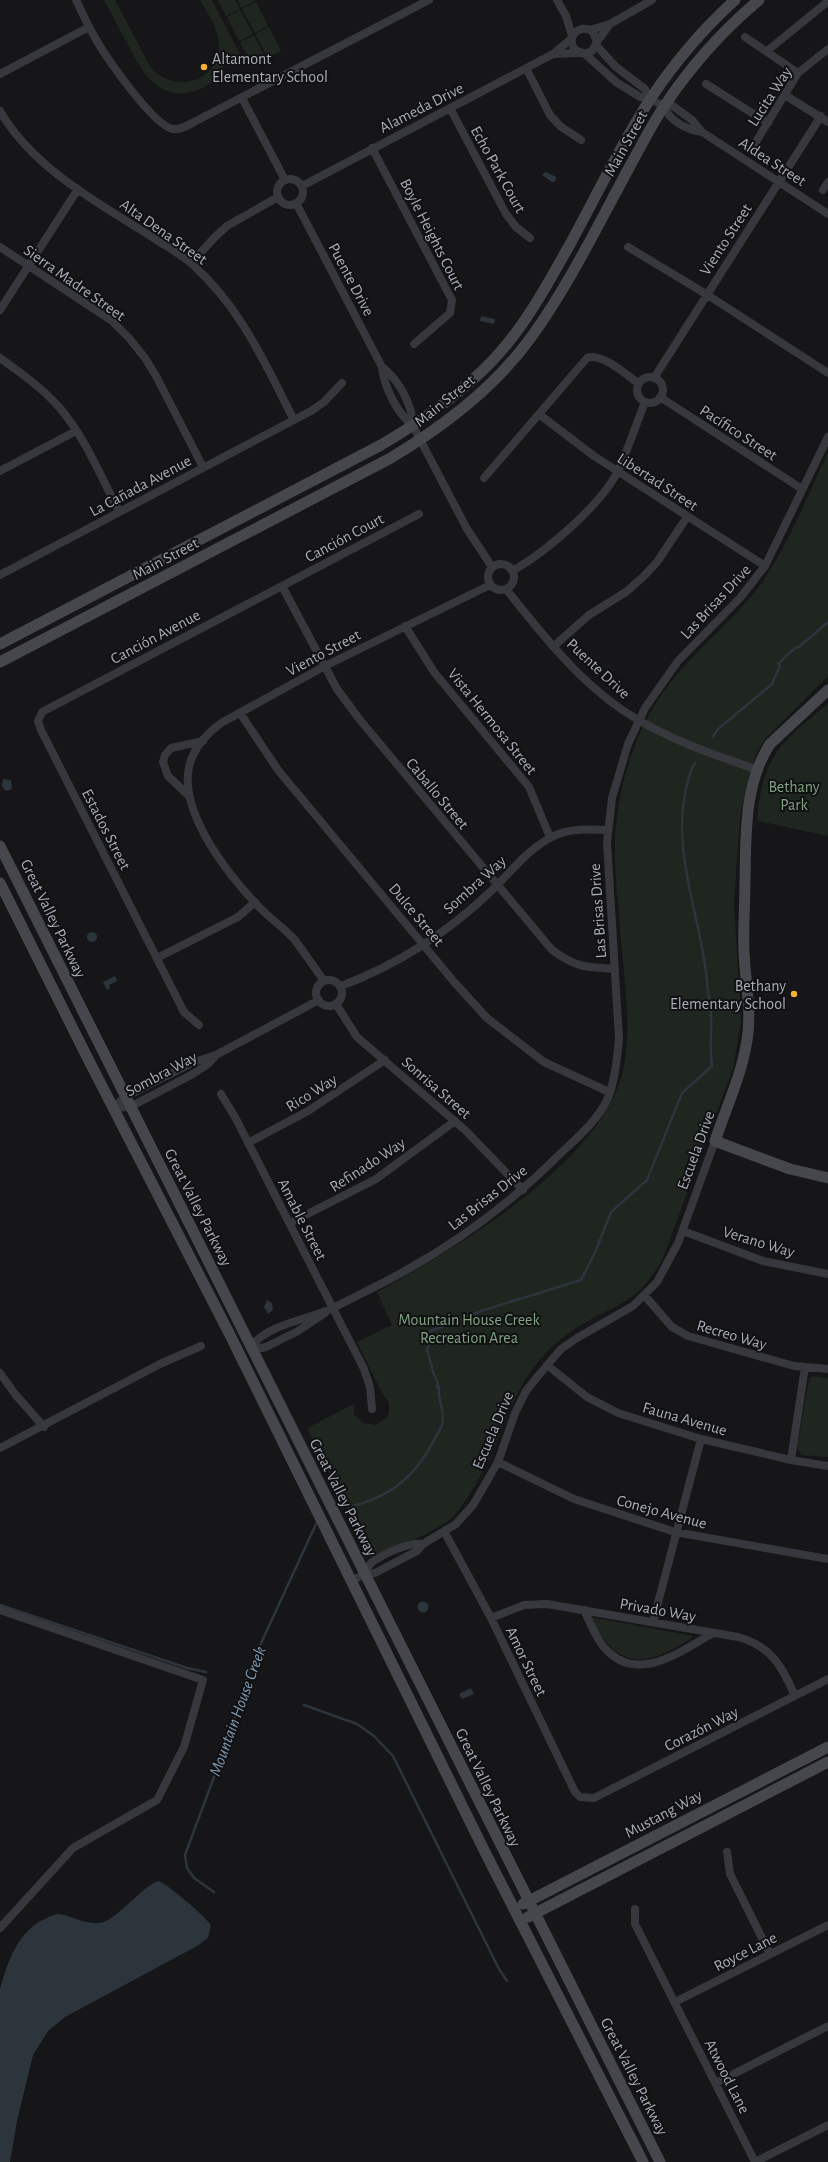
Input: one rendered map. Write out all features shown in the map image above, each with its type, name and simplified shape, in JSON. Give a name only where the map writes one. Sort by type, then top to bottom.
[{"type":"street","points":[[76,0],[89,27],[105,54],[129,87],[155,118],[171,129],[179,129],[242,98],[428,0]]},
{"type":"street","points":[[557,0],[566,16],[572,37],[573,47],[582,53],[592,51],[610,24]]},
{"type":"street","points":[[572,37],[577,30],[610,24],[652,0]]},
{"type":"street","name":"Main Street","points":[[0,644],[381,445],[413,426],[448,401],[494,359],[519,328],[546,287],[650,98],[684,53],[711,22],[735,0]]},
{"type":"street","name":"Main Street","points":[[0,662],[389,459],[421,440],[457,413],[505,369],[532,337],[559,295],[664,106],[696,63],[722,33],[759,0]]},
{"type":"street","points":[[767,51],[826,4]]},
{"type":"street","points":[[566,16],[595,35],[596,43]]},
{"type":"street","points":[[0,74],[89,27]]},
{"type":"street","name":"Alameda Drive","points":[[302,186],[553,54],[572,37]]},
{"type":"street","points":[[745,37],[798,73]]},
{"type":"street","name":"Aldea Street","points":[[596,43],[616,67],[645,89],[650,98]]},
{"type":"street","name":"Lucita Way","points":[[754,145],[798,73],[828,49]]},
{"type":"street","name":"Aldea Street","points":[[582,53],[640,98],[650,98],[664,106],[667,114],[678,123],[694,131],[702,132],[828,214]]},
{"type":"street","name":"Alameda Drive","points":[[553,54],[582,53]]},
{"type":"street","points":[[526,68],[550,115],[560,126],[581,140]]},
{"type":"street","points":[[706,84],[768,123]]},
{"type":"street","points":[[785,95],[821,116],[828,122]]},
{"type":"street","points":[[242,98],[285,180]]},
{"type":"street","name":"Echo Park Court","points":[[450,108],[506,214],[516,226],[530,238]]},
{"type":"street","name":"Alta Dena Street","points":[[0,110],[28,148],[49,167],[78,189],[191,263],[232,306],[248,332],[294,420]]},
{"type":"street","name":"Viento Street","points":[[654,378],[706,294],[821,116]]},
{"type":"street","name":"Boyle Heights Court","points":[[372,148],[452,300],[450,313],[414,344]]},
{"type":"street","points":[[285,180],[295,180],[302,186],[302,197],[296,203],[285,204],[278,197],[278,188],[285,180]]},
{"type":"street","points":[[823,190],[828,182]]},
{"type":"street","points":[[0,310],[78,189]]},
{"type":"street","points":[[191,263],[227,226],[278,197]]},
{"type":"street","name":"Puente Drive","points":[[296,203],[382,367],[384,380],[405,419],[413,426],[421,440],[467,529],[492,567]]},
{"type":"street","name":"Sierra Madre Street","points":[[0,246],[112,321],[129,338],[145,358],[156,376],[203,467]]},
{"type":"street","points":[[628,248],[706,294],[828,373]]},
{"type":"street","points":[[484,478],[540,415],[587,358],[593,356],[601,358],[639,384]]},
{"type":"street","points":[[1,362],[47,394],[60,408],[76,431],[119,511]]},
{"type":"street","points":[[647,378],[654,378],[662,386],[660,397],[654,402],[645,402],[641,400],[637,392],[639,384],[647,378]]},
{"type":"street","name":"La Cañada Avenue","points":[[0,575],[294,420],[324,402],[342,382]]},
{"type":"street","name":"Pacífico Street","points":[[660,397],[802,489]]},
{"type":"street","points":[[512,571],[527,562],[575,523],[603,493],[617,472],[645,402]]},
{"type":"street","name":"Libertad Street","points":[[540,415],[617,472],[765,566]]},
{"type":"street","points":[[0,471],[76,431]]},
{"type":"street","name":"Las Brisas Drive","points":[[251,1346],[262,1348],[298,1331],[332,1308],[410,1268],[461,1236],[523,1190],[585,1130],[600,1111],[609,1092],[616,1064],[619,1039],[607,842],[612,798],[628,744],[638,720],[678,661],[740,598],[765,566],[828,437]]},
{"type":"street","name":"Canción Court","points":[[282,586],[419,514]]},
{"type":"street","points":[[554,646],[588,615],[626,592],[643,578],[657,562],[687,516]]},
{"type":"street","points":[[503,564],[512,571],[513,581],[506,589],[496,590],[490,585],[487,577],[492,567],[503,564]]},
{"type":"street","name":"Viento Street","points":[[189,796],[189,767],[210,731],[325,666],[490,585]]},
{"type":"street","name":"Caballo Street","points":[[282,586],[337,689],[360,720],[552,950],[563,958],[579,965],[615,969]]},
{"type":"street","name":"Canción Avenue","points":[[42,712],[282,586]]},
{"type":"street","name":"Puente Drive","points":[[506,589],[554,646],[602,694],[638,720],[667,735],[758,770]]},
{"type":"street","name":"Vista Hermosa Street","points":[[405,626],[434,672],[529,787],[550,837]]},
{"type":"street","name":"Escuela Drive","points":[[351,1581],[365,1574],[375,1573],[418,1551],[423,1544],[456,1524],[473,1505],[498,1462],[515,1413],[526,1391],[547,1365],[561,1349],[577,1338],[633,1306],[645,1296],[657,1282],[669,1263],[715,1141],[741,1066],[748,1039],[744,952],[746,834],[748,808],[758,770],[764,754],[770,744],[828,690]]},
{"type":"street","name":"Estados Street","points":[[42,712],[38,721],[41,730],[184,1012],[199,1026]]},
{"type":"street","name":"Dulce Street","points":[[240,713],[278,770],[455,984],[487,1018],[544,1062],[609,1092]]},
{"type":"street","points":[[203,741],[171,748],[165,755],[163,762],[168,776],[189,796],[201,829],[225,867],[255,902],[293,938],[324,981]]},
{"type":"street","name":"Sombra Way","points":[[341,986],[388,966],[423,944],[465,914],[497,885],[534,847],[550,837],[573,830],[608,830]]},
{"type":"street","name":"Great Valley Parkway","points":[[0,846],[660,2162]]},
{"type":"street","name":"Great Valley Parkway","points":[[0,883],[113,1108],[231,1337],[514,1908],[643,2162]]},
{"type":"street","points":[[157,958],[238,918],[255,902]]},
{"type":"street","points":[[324,981],[334,981],[341,986],[341,998],[336,1004],[324,1005],[318,1000],[317,989],[324,981]]},
{"type":"street","name":"Sombra Way","points":[[113,1108],[125,1097],[194,1062],[216,1056],[318,1000]]},
{"type":"street","name":"Sonrisa Street","points":[[336,1004],[357,1037],[455,1121],[523,1190]]},
{"type":"street","name":"Sombra Way","points":[[113,1108],[130,1107],[193,1074],[208,1064],[216,1056]]},
{"type":"street","name":"Rico Way","points":[[248,1143],[308,1111],[385,1060]]},
{"type":"street","name":"Amable Street","points":[[221,1094],[290,1223],[364,1369],[370,1387],[372,1410]]},
{"type":"street","name":"Refinado Way","points":[[290,1223],[376,1179],[455,1121]]},
{"type":"street","points":[[715,1141],[790,1169],[828,1178]]},
{"type":"street","name":"Verano Way","points":[[682,1231],[763,1261],[828,1274]]},
{"type":"street","name":"Recreo Way","points":[[645,1296],[672,1327],[688,1336],[794,1366],[828,1369]]},
{"type":"street","points":[[231,1337],[244,1345],[251,1346]]},
{"type":"street","points":[[0,1448],[44,1427],[160,1364],[200,1346]]},
{"type":"street","name":"Fauna Avenue","points":[[547,1365],[587,1397],[618,1413],[701,1438],[791,1460],[828,1466]]},
{"type":"street","points":[[791,1460],[805,1367]]},
{"type":"street","points":[[0,1373],[15,1394],[44,1427]]},
{"type":"street","points":[[653,1622],[701,1438]]},
{"type":"street","name":"Conejo Avenue","points":[[498,1462],[574,1499],[622,1516],[676,1532],[828,1559]]},
{"type":"street","name":"Amor Street","points":[[444,1531],[491,1618],[575,1792],[580,1797],[587,1798]]},
{"type":"street","name":"Privado Way","points":[[491,1618],[534,1603],[584,1610],[748,1640],[760,1646],[784,1671],[795,1696]]},
{"type":"street","points":[[0,1610],[203,1680],[184,1747],[158,1800],[73,1848],[0,1928]]},
{"type":"street","points":[[584,1610],[602,1644],[614,1657],[633,1665],[664,1660],[713,1633]]},
{"type":"street","name":"Corazón Way","points":[[587,1798],[594,1798],[828,1679]]},
{"type":"street","name":"Mustang Way","points":[[514,1908],[828,1747]]},
{"type":"street","name":"Mustang Way","points":[[521,1921],[828,1762]]},
{"type":"street","points":[[728,1852],[730,1874],[770,1954]]},
{"type":"street","name":"Atwood Lane","points":[[635,1908],[635,1924],[755,2162]]},
{"type":"street","name":"Royce Lane","points":[[675,2002],[828,1925]]},
{"type":"street","points":[[716,2082],[828,2026]]},
{"type":"street","points":[[755,2162],[828,2125]]},
{"type":"green space","points":[[104,0],[115,0],[151,68],[160,76],[182,82],[193,80],[203,76],[211,69],[217,59],[219,40],[212,22],[200,0],[212,0],[240,54],[231,59],[228,54],[224,66],[218,76],[209,84],[198,90],[184,93],[173,93],[162,89],[154,83],[139,65]]},
{"type":"green space","points":[[218,0],[235,0],[240,9],[226,16]]},
{"type":"green space","points":[[238,0],[255,0],[255,1],[241,8]]},
{"type":"green space","points":[[256,2],[268,26],[255,33],[242,9]]},
{"type":"green space","points":[[240,10],[253,34],[239,41],[227,17]]},
{"type":"green space","points":[[269,27],[281,51],[268,58],[255,34]]},
{"type":"green space","points":[[254,35],[266,59],[252,66],[240,42]]},
{"type":"green space","name":"Mountain House Creek Recreation Area","points":[[828,452],[828,676],[765,739],[756,754],[747,783],[740,817],[734,903],[741,1022],[733,1069],[663,1258],[652,1276],[638,1292],[626,1301],[594,1317],[572,1331],[547,1352],[533,1368],[513,1403],[480,1478],[460,1509],[448,1521],[439,1527],[421,1537],[372,1558],[307,1428],[354,1404],[354,1414],[363,1423],[376,1425],[386,1418],[389,1413],[389,1403],[381,1391],[357,1342],[392,1325],[377,1292],[445,1253],[483,1228],[521,1200],[556,1170],[587,1138],[610,1105],[623,1071],[626,1055],[627,1019],[616,884],[615,841],[621,795],[633,750],[643,725],[672,680],[747,602],[765,577],[786,543]]},
{"type":"green space","name":"Bethany Park","points":[[828,703],[828,836],[758,821],[761,791],[770,763],[786,741]]},
{"type":"green space","points":[[813,1376],[828,1378],[828,1457],[801,1455],[797,1448],[809,1379]]},
{"type":"green space","points":[[590,1617],[694,1636],[672,1650],[660,1655],[637,1659],[626,1657],[615,1651],[605,1641]]},
{"type":"shaded area","points":[[546,172],[556,177],[555,182],[552,182],[542,175]]},
{"type":"shaded area","points":[[481,316],[495,319],[494,324],[480,321]]},
{"type":"shaded area","points":[[3,779],[11,780],[12,789],[6,791],[2,786]]},
{"type":"shaded area","points":[[92,932],[97,937],[92,942],[87,937]]},
{"type":"shaded area","points":[[115,976],[117,981],[109,985],[110,988],[107,990],[103,982]]},
{"type":"shaded area","points":[[267,1300],[272,1303],[273,1310],[268,1314],[264,1307]]},
{"type":"shaded area","points":[[421,1602],[425,1602],[427,1603],[427,1611],[421,1612],[418,1609],[418,1605]]},
{"type":"shaded area","points":[[471,1688],[474,1694],[462,1699],[459,1694]]},
{"type":"shaded area","points":[[159,1881],[194,1908],[211,1925],[208,1938],[197,1946],[65,2017],[48,2031],[33,2055],[17,2121],[10,2162],[0,2162],[0,1989],[11,1957],[21,1938],[37,1923],[48,1917],[59,1914],[82,1921],[95,1923],[106,1921],[148,1887]]},
{"type":"waterway","name":"Mountain House Creek","points":[[713,737],[717,730],[772,684],[780,666],[778,664],[795,648],[799,647],[828,622]]},
{"type":"waterway","name":"Mountain House Creek","points":[[353,1506],[379,1497],[401,1483],[410,1475],[426,1454],[441,1427],[443,1415],[439,1397],[439,1387],[437,1387],[438,1383],[434,1375],[427,1349],[429,1345],[426,1333],[481,1311],[581,1280],[596,1250],[611,1212],[647,1180],[682,1093],[712,1066],[711,1013],[704,957],[688,883],[682,834],[683,810],[687,785],[695,763]]},
{"type":"waterway","name":"Mountain House Creek","points":[[214,1892],[194,1878],[187,1868],[185,1855],[230,1734],[251,1665],[316,1524]]},
{"type":"waterway","points":[[0,1605],[187,1668],[206,1672]]},
{"type":"waterway","points":[[304,1705],[357,1724],[374,1736],[393,1756],[499,1969],[507,1981]]},
{"type":"place","name":"Altamont Elementary School","points":[[204,67]]},
{"type":"place","name":"Bethany Elementary School","points":[[794,994]]}]
